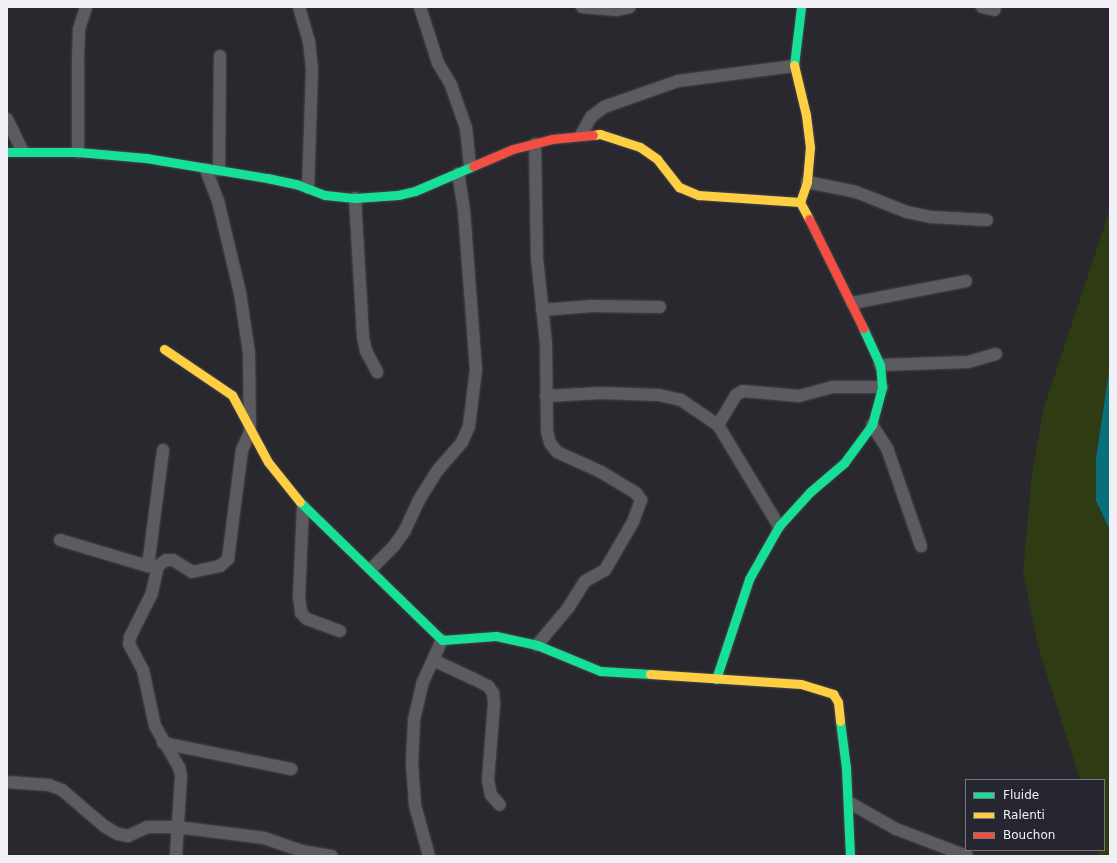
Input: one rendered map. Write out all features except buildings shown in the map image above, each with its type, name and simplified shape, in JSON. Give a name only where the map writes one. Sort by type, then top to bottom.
[{"type":"street","points":[[78,152],[79,29],[86,7]]},
{"type":"street","points":[[298,7],[309,41],[312,69],[308,188]]},
{"type":"street","points":[[420,7],[438,63],[451,85],[466,128],[470,167]]},
{"type":"street","points":[[582,7],[617,10],[630,7]]},
{"type":"street","points":[[716,679],[749,579],[779,526],[810,492],[844,463],[872,425],[882,387],[880,365],[852,303],[800,202],[807,182],[810,147],[805,108],[794,66],[801,7]]},
{"type":"street","points":[[982,7],[995,10]]},
{"type":"street","points":[[219,170],[220,56]]},
{"type":"street","points":[[581,135],[591,117],[604,107],[678,81],[794,66]]},
{"type":"street","points":[[7,119],[22,150]]},
{"type":"street","points":[[7,152],[22,150],[78,152],[146,158],[267,178],[308,188],[325,195],[355,198],[404,194],[513,149],[581,135],[600,134],[640,147],[657,159],[679,187],[698,195],[800,202]]},
{"type":"street","points":[[535,144],[537,258],[542,310],[547,431],[550,443],[557,452],[601,472],[636,492],[640,496],[641,504],[605,570],[585,581],[569,607],[537,645]]},
{"type":"street","points":[[60,540],[153,566],[166,560],[173,560],[192,572],[206,571],[220,566],[228,559],[242,450],[250,432],[249,353],[245,320],[218,201],[206,169]]},
{"type":"street","points":[[371,569],[394,546],[405,530],[423,494],[437,471],[462,442],[469,426],[476,370],[464,210],[458,173]]},
{"type":"street","points":[[807,182],[856,192],[907,212],[931,217],[987,220]]},
{"type":"street","points":[[355,198],[363,337],[366,350],[377,372]]},
{"type":"street","points":[[852,303],[966,281]]},
{"type":"street","points":[[542,310],[592,306],[660,307]]},
{"type":"street","points":[[164,349],[232,395],[250,432],[268,462],[303,506],[371,569],[442,640],[496,636],[537,645],[600,671],[801,684],[832,694],[838,702],[850,803],[850,856]]},
{"type":"street","points":[[880,365],[968,362],[996,354]]},
{"type":"street","points":[[718,425],[736,395],[743,391],[799,396],[832,387],[882,387]]},
{"type":"street","points":[[546,396],[601,393],[659,395],[681,400],[718,425],[779,526]]},
{"type":"street","points":[[872,425],[887,448],[921,546]]},
{"type":"street","points":[[163,450],[152,593],[130,636],[129,644],[143,670],[155,726],[178,767],[181,776],[176,856]]},
{"type":"street","points":[[303,506],[299,596],[301,613],[307,619],[340,631]]},
{"type":"street","points":[[429,856],[415,805],[412,763],[414,720],[422,684],[442,640]]},
{"type":"street","points":[[433,660],[474,678],[488,686],[493,693],[494,704],[488,780],[491,795],[500,805]]},
{"type":"street","points":[[164,742],[291,769]]},
{"type":"street","points":[[7,782],[48,785],[62,790],[104,826],[118,834],[128,836],[147,828],[177,826],[264,838],[301,851],[332,856]]},
{"type":"street","points":[[850,803],[896,829],[967,856]]},
{"type":"green space","points":[[1110,209],[1110,365],[1096,458],[1096,501],[1110,530],[1110,856],[1099,856],[1098,851],[1105,851],[1105,779],[1080,779],[1038,646],[1023,573],[1032,473],[1044,407]]},
{"type":"water","points":[[1110,365],[1110,530],[1096,501],[1096,458]]},
{"type":"traffic: fast","points":[[794,65],[801,7]]},
{"type":"traffic: fast","points":[[7,152],[78,152],[146,158],[267,178],[296,184],[325,195],[355,198],[398,195],[415,191],[473,166]]},
{"type":"traffic: fast","points":[[716,679],[749,579],[779,526],[810,492],[844,463],[872,425],[882,387],[880,365],[863,328]]},
{"type":"traffic: fast","points":[[300,502],[442,640],[496,636],[537,645],[600,671],[650,674]]},
{"type":"traffic: fast","points":[[840,721],[846,768],[850,856]]},
{"type":"traffic: slow","points":[[794,65],[806,115],[810,147],[807,182],[800,202],[809,219]]},
{"type":"traffic: slow","points":[[593,135],[600,134],[640,147],[657,159],[679,187],[698,195],[800,202]]},
{"type":"traffic: slow","points":[[164,349],[232,395],[268,462],[300,502]]},
{"type":"traffic: slow","points":[[650,674],[801,684],[833,694],[838,702],[840,721]]},
{"type":"traffic: jam","points":[[473,166],[513,149],[552,139],[593,135]]},
{"type":"traffic: jam","points":[[809,219],[863,328]]}]
